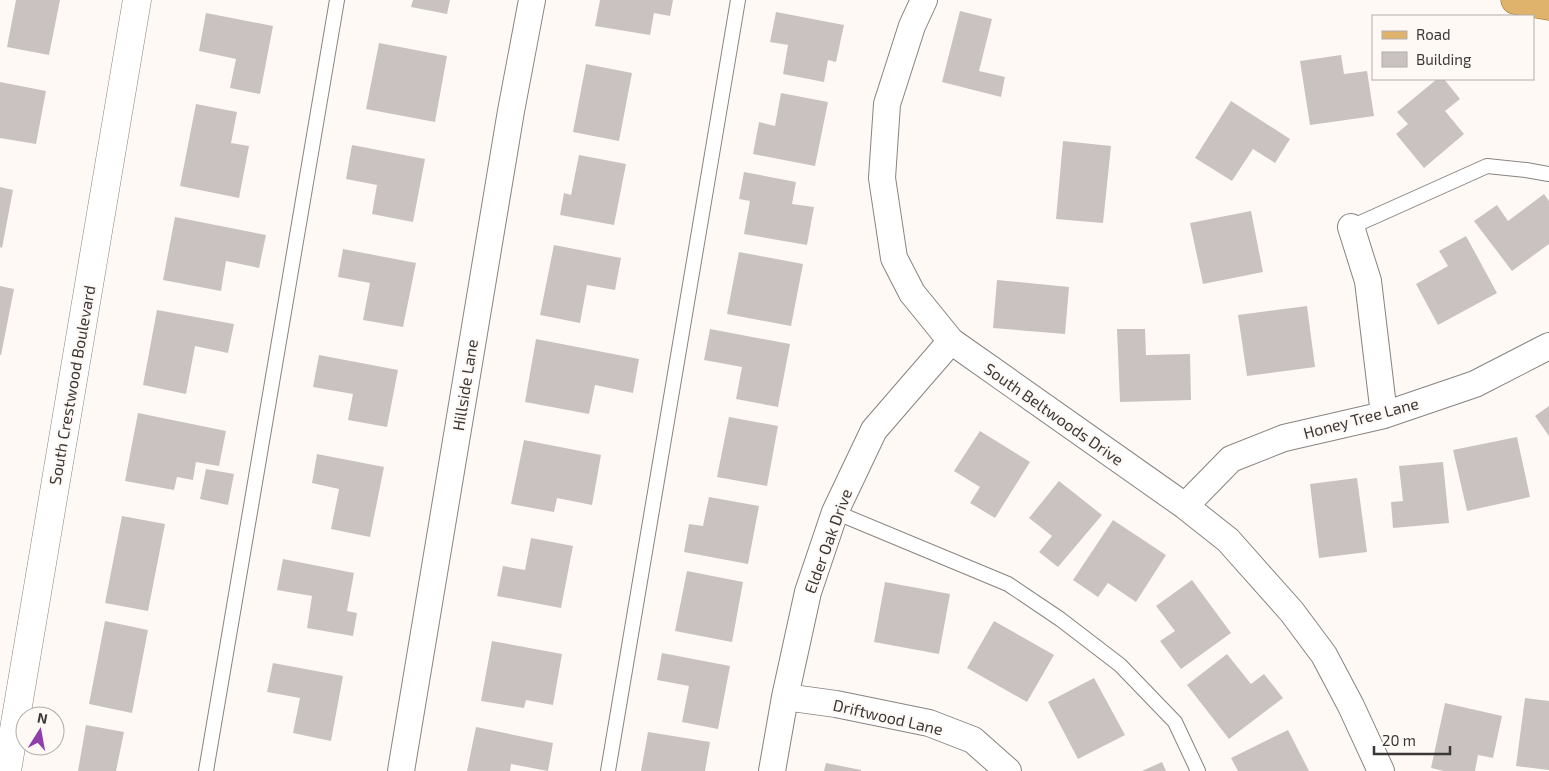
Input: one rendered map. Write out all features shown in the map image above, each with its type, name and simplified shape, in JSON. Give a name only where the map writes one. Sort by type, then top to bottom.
[{"type":"main road","points":[[1514,0],[1549,6]]},
{"type":"street","name":"South Crestwood Boulevard","points":[[7,771],[137,0]]},
{"type":"street","name":"Hillside Lane","points":[[401,771],[511,111],[532,0]]},
{"type":"street","name":"South Beltwoods Drive","points":[[924,0],[912,26],[887,104],[882,178],[894,258],[912,293],[951,341],[1185,506],[1228,540],[1292,612],[1324,655],[1352,706],[1380,771]]},
{"type":"street","points":[[1351,227],[1368,281],[1384,415]]},
{"type":"street","name":"Elder Oak Drive","points":[[772,771],[785,696],[808,592],[835,512],[874,430],[951,341]]},
{"type":"street","name":"Honey Tree Lane","points":[[1185,506],[1231,459],[1284,438],[1384,415],[1476,384],[1549,346]]},
{"type":"street","name":"Driftwood Lane","points":[[785,696],[836,704],[929,723],[973,740],[1008,771]]},
{"type":"lane","points":[[206,771],[337,0]]},
{"type":"lane","points":[[608,771],[738,0]]},
{"type":"lane","points":[[1351,227],[1487,166],[1549,174]]},
{"type":"lane","points":[[835,512],[1008,584],[1060,619],[1120,665],[1175,722],[1198,771]]},
{"type":"building","points":[[16,0],[60,0],[49,55],[7,47]]},
{"type":"building","points":[[413,0],[450,0],[447,14],[411,7]]},
{"type":"building","points":[[600,0],[673,0],[670,16],[654,13],[650,35],[595,26]]},
{"type":"building","points":[[960,11],[992,19],[979,71],[1005,77],[1001,97],[942,82]]},
{"type":"building","points":[[776,12],[844,25],[836,62],[828,60],[824,82],[783,74],[788,45],[770,42]]},
{"type":"building","points":[[206,13],[273,26],[260,94],[230,88],[236,59],[199,51]]},
{"type":"building","points":[[379,43],[447,56],[435,122],[366,109]]},
{"type":"building","points":[[1341,55],[1344,74],[1367,71],[1374,116],[1310,125],[1300,61]]},
{"type":"building","points":[[586,64],[632,73],[619,141],[573,132]]},
{"type":"building","points":[[1436,80],[1445,80],[1460,99],[1445,111],[1464,134],[1424,168],[1396,134],[1408,124],[1397,112]]},
{"type":"building","points":[[0,82],[46,91],[36,144],[0,138]]},
{"type":"building","points":[[781,93],[828,102],[815,166],[753,154],[759,122],[775,126]]},
{"type":"building","points":[[1231,101],[1290,139],[1275,163],[1253,149],[1232,181],[1195,158]]},
{"type":"building","points":[[196,104],[237,112],[231,143],[249,146],[239,198],[180,186]]},
{"type":"building","points":[[1063,141],[1111,146],[1103,223],[1056,219]]},
{"type":"building","points":[[352,145],[425,159],[413,222],[372,214],[377,185],[346,179]]},
{"type":"building","points":[[579,155],[626,164],[614,225],[560,215],[564,193],[571,195]]},
{"type":"building","points":[[744,172],[796,182],[792,204],[814,207],[807,245],[744,234],[750,201],[739,199]]},
{"type":"building","points":[[0,187],[13,190],[2,248],[0,247]]},
{"type":"building","points":[[1544,194],[1549,201],[1549,244],[1512,271],[1474,221],[1497,205],[1508,221]]},
{"type":"building","points":[[1251,211],[1263,272],[1203,284],[1190,223]]},
{"type":"building","points":[[175,217],[266,235],[259,268],[226,261],[221,291],[163,280]]},
{"type":"building","points":[[1466,236],[1497,293],[1438,325],[1416,284],[1448,266],[1439,251]]},
{"type":"building","points":[[554,245],[621,258],[615,290],[587,285],[580,323],[540,315]]},
{"type":"building","points":[[343,249],[416,263],[403,327],[363,320],[370,283],[338,277]]},
{"type":"building","points":[[739,252],[803,264],[791,326],[727,314]]},
{"type":"building","points":[[997,280],[1069,287],[1065,334],[993,328]]},
{"type":"building","points":[[0,286],[14,289],[1,355],[0,355]]},
{"type":"building","points":[[1307,306],[1315,367],[1247,376],[1238,315]]},
{"type":"building","points":[[157,310],[234,324],[228,353],[195,346],[186,394],[143,385]]},
{"type":"building","points":[[710,329],[790,344],[778,407],[736,399],[742,367],[704,360]]},
{"type":"building","points":[[1117,329],[1145,329],[1146,355],[1190,354],[1191,400],[1120,402]]},
{"type":"building","points":[[536,339],[639,359],[633,393],[595,385],[589,414],[525,402]]},
{"type":"building","points":[[319,355],[398,370],[387,427],[348,420],[353,394],[313,387]]},
{"type":"building","points":[[1549,406],[1549,436],[1535,416]]},
{"type":"building","points":[[138,413],[226,431],[219,466],[196,462],[193,480],[177,477],[174,490],[125,481]]},
{"type":"building","points":[[729,417],[778,426],[767,486],[717,477]]},
{"type":"building","points":[[980,431],[1030,462],[995,518],[970,503],[980,487],[954,471]]},
{"type":"building","points":[[1517,437],[1530,497],[1467,511],[1453,450]]},
{"type":"building","points":[[524,440],[601,455],[592,505],[557,498],[554,512],[511,504]]},
{"type":"building","points":[[317,454],[384,467],[370,537],[331,529],[339,489],[312,483]]},
{"type":"building","points":[[1443,462],[1449,523],[1393,528],[1391,502],[1403,501],[1399,466]]},
{"type":"building","points":[[206,469],[234,474],[228,505],[200,499]]},
{"type":"building","points":[[1357,478],[1367,552],[1319,558],[1310,484]]},
{"type":"building","points":[[1059,481],[1102,515],[1058,567],[1039,552],[1052,536],[1029,518]]},
{"type":"building","points":[[709,497],[759,506],[748,564],[684,552],[689,524],[703,526]]},
{"type":"building","points":[[122,516],[165,524],[148,611],[105,603]]},
{"type":"building","points":[[1113,520],[1166,555],[1136,602],[1108,583],[1098,597],[1073,580]]},
{"type":"building","points":[[531,538],[573,546],[561,608],[497,596],[503,566],[525,570]]},
{"type":"building","points":[[283,559],[354,573],[347,611],[357,613],[353,636],[307,628],[312,596],[277,590]]},
{"type":"building","points":[[687,571],[743,582],[732,642],[675,631]]},
{"type":"building","points":[[1192,580],[1231,633],[1181,669],[1160,641],[1175,631],[1156,606]]},
{"type":"building","points":[[885,582],[950,594],[939,654],[874,642]]},
{"type":"building","points":[[105,621],[148,630],[132,713],[89,704]]},
{"type":"building","points":[[994,621],[1054,655],[1027,702],[967,668]]},
{"type":"building","points":[[492,641],[562,654],[553,705],[526,700],[524,708],[481,701]]},
{"type":"building","points":[[662,653],[730,666],[718,729],[682,722],[689,686],[657,680]]},
{"type":"building","points":[[1227,654],[1251,684],[1264,674],[1283,698],[1229,739],[1187,685]]},
{"type":"building","points":[[273,663],[343,676],[331,741],[293,733],[300,698],[267,692]]},
{"type":"building","points":[[1094,678],[1125,735],[1078,759],[1048,702]]},
{"type":"building","points":[[1525,698],[1549,701],[1549,770],[1516,766]]},
{"type":"building","points":[[1445,703],[1502,716],[1493,758],[1478,755],[1475,771],[1444,771],[1431,768]]},
{"type":"building","points":[[86,725],[124,732],[116,771],[78,771]]},
{"type":"building","points":[[476,727],[553,743],[548,771],[511,764],[510,771],[467,771]]},
{"type":"building","points":[[1288,730],[1309,771],[1238,771],[1231,758]]},
{"type":"building","points":[[648,732],[710,742],[705,771],[641,771]]},
{"type":"building","points":[[1162,762],[1166,771],[1142,771]]},
{"type":"building","points":[[826,763],[861,770],[861,771],[824,771]]}]
